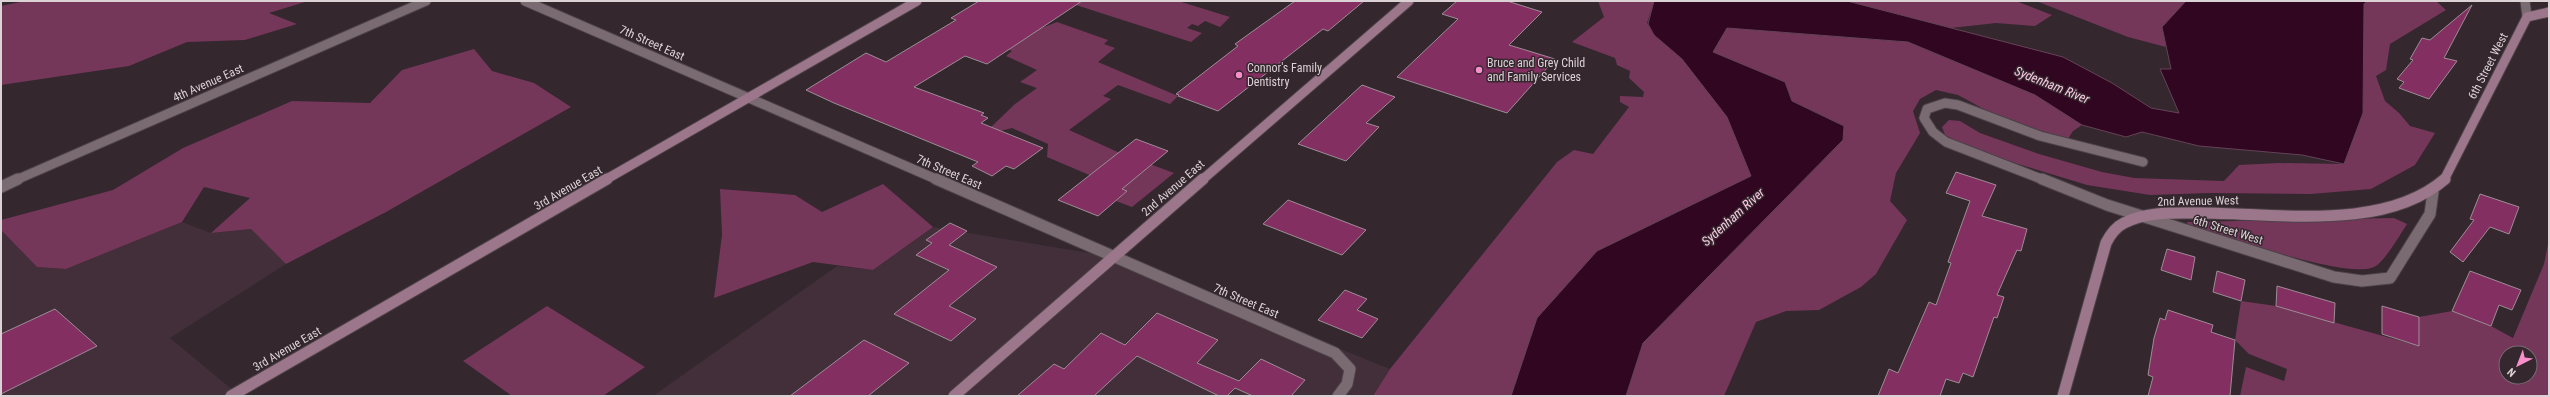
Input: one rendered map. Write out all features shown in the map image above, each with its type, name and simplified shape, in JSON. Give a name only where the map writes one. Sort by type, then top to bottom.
[{"type":"street","name":"4th Avenue East","points":[[1,187],[426,1]]},
{"type":"street","name":"7th Street East","points":[[525,1],[1335,353],[1350,369],[1350,378],[1338,396]]},
{"type":"street","name":"3rd Avenue East","points":[[231,396],[917,1]]},
{"type":"street","name":"2nd Avenue East","points":[[954,396],[1409,1]]},
{"type":"street","points":[[2525,1],[2527,17],[2549,12]]},
{"type":"street","name":"6th Street West","points":[[2144,162],[2040,136],[1958,105],[1945,103],[1926,109],[1924,118],[1933,132],[1946,142],[2141,217],[2334,277],[2357,282],[2376,282],[2390,278],[2430,214],[2433,192],[2445,180],[2527,17]]},
{"type":"street","name":"2nd Avenue West","points":[[2063,396],[2106,243],[2112,232],[2123,224],[2141,217],[2178,213],[2336,214],[2386,208],[2410,202],[2433,192]]},
{"type":"shaded area","points":[[25,1],[308,1],[269,13],[297,24],[245,40],[187,42],[129,66],[1,85],[1,6]]},
{"type":"shaded area","points":[[1082,1],[1178,1],[1230,17],[1220,27],[1205,21],[1198,26],[1192,24],[1187,28],[1202,33],[1191,42],[1076,5]]},
{"type":"shaded area","points":[[1598,1],[1654,1],[1647,23],[1654,35],[1682,59],[1727,117],[1751,176],[1597,251],[1537,318],[1511,396],[1373,396],[1390,369],[1557,162],[1574,150],[1593,154],[1629,107],[1620,102],[1620,96],[1643,97],[1644,92],[1629,78],[1630,71],[1617,65],[1615,58],[1572,42],[1604,17]]},
{"type":"shaded area","points":[[1847,1],[2016,1],[2052,15],[2035,26],[1996,23],[1951,28]]},
{"type":"shaded area","points":[[2036,1],[2186,1],[2162,27],[2166,47],[2128,37]]},
{"type":"shaded area","points":[[2367,1],[2436,1],[2446,10],[2390,44],[2386,70],[2376,76],[2385,101],[2399,113],[2410,126],[2435,133],[2415,165],[2371,189],[2311,194],[2209,193],[2150,195],[2087,185],[2018,164],[1959,143],[1945,135],[1942,127],[1949,120],[1960,121],[1980,133],[2039,154],[2102,172],[2134,178],[2224,181],[2239,165],[2279,163],[2343,164],[2363,113],[2364,4]]},
{"type":"shaded area","points":[[1057,22],[1108,40],[1104,44],[1115,48],[1098,62],[1178,96],[1170,104],[1118,85],[1103,96],[1111,99],[1069,130],[1120,153],[1174,173],[1132,207],[1116,201],[1127,191],[1047,157],[1048,144],[1012,128],[1000,131],[990,128],[1015,104],[1037,88],[1020,82],[1037,70],[1006,56],[1012,51],[998,45]]},
{"type":"shaded area","points":[[1727,28],[1908,42],[2035,95],[2082,125],[2073,131],[2068,139],[2016,123],[1993,114],[1958,95],[1936,90],[1920,99],[1913,111],[1920,133],[1896,173],[1890,201],[1907,220],[1876,274],[1861,287],[1819,310],[1786,311],[1756,322],[1724,396],[1626,396],[1643,343],[1843,140],[1844,126],[1792,101],[1785,82],[1713,52]]},
{"type":"shaded area","points":[[474,49],[492,71],[534,83],[571,107],[386,212],[286,264],[251,229],[211,233],[250,198],[204,187],[182,222],[66,269],[37,267],[1,230],[1,220],[113,190],[183,148],[292,101],[370,103],[402,70]]},
{"type":"shaded area","points":[[883,184],[933,227],[873,270],[813,262],[714,298],[722,235],[720,189],[795,195],[822,212]]},
{"type":"shaded area","points":[[2394,218],[2407,224],[2392,247],[2383,260],[2374,267],[2360,269],[2339,267],[2284,255],[2188,225],[2187,222]]},
{"type":"shaded area","points":[[182,222],[211,233],[251,229],[286,264],[170,338],[240,396],[1,396],[1,230],[37,267],[66,269]]},
{"type":"shaded area","points":[[933,227],[1113,257],[1390,369],[1373,396],[653,396],[837,266],[873,270]]},
{"type":"shaded area","points":[[2549,239],[2549,396],[2240,396],[2246,367],[2284,381],[2287,369],[2249,354],[2235,340],[2241,301],[2276,306],[2419,346],[2419,317],[2452,311],[2491,326],[2513,338],[2544,264]]},
{"type":"shaded area","points":[[547,306],[645,367],[603,396],[512,396],[463,361]]},
{"type":"water","name":"Sydenham River","points":[[1654,1],[1847,1],[2063,57],[2112,83],[2151,108],[2179,113],[2160,69],[2171,69],[2162,27],[2186,1],[2367,1],[2364,4],[2363,113],[2344,164],[2302,155],[2199,146],[2142,132],[2126,137],[2082,125],[2035,95],[1908,42],[1727,28],[1713,52],[1785,82],[1792,101],[1844,126],[1843,140],[1643,343],[1626,396],[1511,396],[1537,318],[1597,251],[1751,176],[1727,117],[1682,59],[1654,35],[1648,24]]},
{"type":"building","points":[[979,1],[1082,1],[987,64],[965,56],[914,87],[984,113],[981,115],[988,118],[981,123],[1043,148],[1014,169],[1006,166],[992,176],[972,166],[978,162],[806,90],[866,53],[886,62],[956,20],[951,18]]},
{"type":"building","points":[[1295,1],[1364,1],[1328,31],[1323,29],[1218,111],[1176,94],[1238,46],[1235,44]]},
{"type":"building","name":"Bruce and Grey Child and Family Services","points":[[1457,1],[1507,1],[1542,12],[1509,45],[1555,59],[1507,113],[1397,77],[1458,19],[1442,14]]},
{"type":"building","points":[[2472,5],[2444,58],[2457,61],[2429,99],[2399,88],[2404,82],[2397,79],[2413,60],[2410,59],[2422,38],[2430,40]]},
{"type":"building","points":[[1362,85],[1395,97],[1366,123],[1379,127],[1346,161],[1298,144]]},
{"type":"building","points":[[1136,139],[1168,151],[1122,189],[1127,191],[1098,216],[1058,200]]},
{"type":"building","points":[[1956,172],[1996,185],[1982,216],[2027,229],[2021,251],[2017,250],[1997,295],[2004,297],[1997,318],[1994,317],[1973,377],[1963,373],[1959,383],[1946,379],[1940,396],[1878,396],[1889,369],[1898,373],[1929,302],[1936,305],[1951,263],[1948,262],[1970,201],[1946,193]]},
{"type":"building","points":[[2480,194],[2519,207],[2509,234],[2490,227],[2463,262],[2450,252],[2474,220],[2470,219]]},
{"type":"building","points":[[1288,200],[1366,230],[1342,255],[1263,224]]},
{"type":"building","points":[[950,223],[967,231],[949,245],[997,267],[949,306],[976,319],[951,341],[894,314],[949,270],[916,255],[932,243],[926,240]]},
{"type":"building","points":[[2167,249],[2195,257],[2191,280],[2161,270]]},
{"type":"building","points":[[2217,271],[2245,280],[2241,301],[2213,292]]},
{"type":"building","points":[[2470,271],[2521,290],[2512,310],[2499,305],[2491,326],[2452,311]]},
{"type":"building","points":[[2277,286],[2335,303],[2334,323],[2276,306]]},
{"type":"building","points":[[1345,290],[1367,299],[1357,310],[1378,319],[1362,338],[1318,320]]},
{"type":"building","points":[[2382,306],[2419,317],[2419,346],[2382,334]]},
{"type":"building","points":[[55,309],[97,346],[1,394],[1,334]]},
{"type":"building","points":[[2168,310],[2213,325],[2211,332],[2235,340],[2230,396],[2148,396],[2153,377],[2148,375],[2154,338],[2160,318],[2165,320]]},
{"type":"building","points":[[1157,313],[1218,340],[1197,363],[1239,381],[1261,359],[1305,380],[1291,396],[1253,396],[1235,388],[1227,396],[1219,396],[1137,356],[1094,396],[1017,396],[1054,364],[1064,369],[1101,333],[1125,345]]},
{"type":"building","points":[[864,340],[909,363],[868,396],[790,396]]},
{"type":"place","name":"Bruce and Grey Child and Family Services","points":[[1479,70]]},
{"type":"place","name":"Connor's Family Dentistry","points":[[1239,75]]}]
